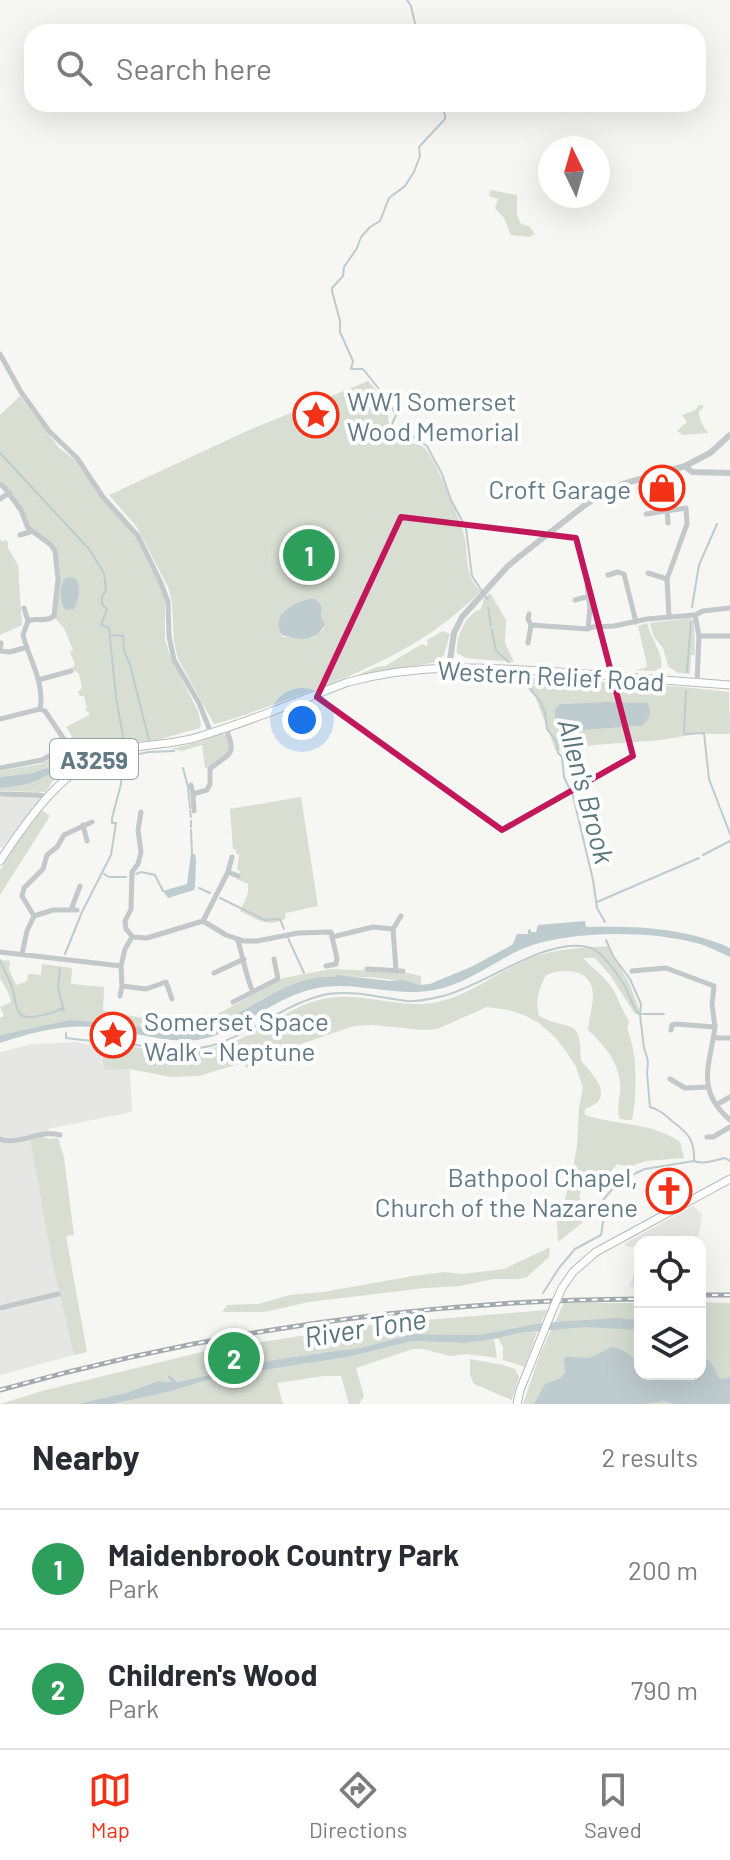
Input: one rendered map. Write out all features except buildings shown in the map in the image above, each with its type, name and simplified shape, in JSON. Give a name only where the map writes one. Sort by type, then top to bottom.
[{"type":"main road","name":"Western Relief Road","points":[[225,728],[348,682],[421,669],[509,669],[730,685]]},
{"type":"main road","name":"A3259","points":[[0,861],[48,797],[82,766],[115,750],[176,743],[225,728]]},
{"type":"main road","points":[[517,1401],[553,1308],[573,1272],[596,1252],[728,1180]]},
{"type":"street","points":[[0,354],[21,392],[49,431],[77,458],[103,497],[138,536],[168,602],[169,636],[174,660],[199,703],[211,733]]},
{"type":"street","points":[[449,667],[454,633],[462,617],[520,556],[604,493],[623,484],[685,466],[710,453],[730,435]]},
{"type":"street","points":[[685,466],[692,472],[730,473]]},
{"type":"street","points":[[1,485],[21,510],[30,532],[53,549],[58,579],[54,616],[48,620],[28,621]]},
{"type":"street","points":[[0,499],[9,493]]},
{"type":"street","points":[[646,514],[686,508],[687,524],[667,579],[669,617]]},
{"type":"street","points":[[667,510],[668,523]]},
{"type":"street","points":[[20,535],[30,532]]},
{"type":"street","points":[[608,575],[634,571]]},
{"type":"street","points":[[648,573],[667,579]]},
{"type":"street","points":[[624,574],[636,622]]},
{"type":"street","points":[[587,586],[590,608],[588,629]]},
{"type":"street","points":[[575,600],[589,596]]},
{"type":"street","points":[[24,608],[28,621],[23,635],[38,680],[40,709]]},
{"type":"street","points":[[531,625],[588,629],[730,608]]},
{"type":"street","points":[[528,643],[529,614]]},
{"type":"street","points":[[695,615],[699,636],[697,682]]},
{"type":"street","points":[[699,636],[730,636]]},
{"type":"street","points":[[1,643],[0,651],[6,652],[27,647]]},
{"type":"street","points":[[38,680],[71,671]]},
{"type":"street","points":[[55,676],[57,683]]},
{"type":"street","points":[[0,719],[40,709],[45,711],[82,766]]},
{"type":"street","points":[[193,794],[207,790],[210,769],[228,756],[232,746],[225,728]]},
{"type":"street","points":[[0,768],[42,760],[68,745]]},
{"type":"street","points":[[191,785],[194,811]]},
{"type":"street","points":[[0,794],[48,797]]},
{"type":"street","points":[[141,812],[138,830],[141,852],[132,872],[131,909],[125,921],[132,937],[147,938],[203,921],[228,872],[232,857]]},
{"type":"street","points":[[34,916],[22,896],[24,888],[43,869],[47,855],[57,847],[64,835],[92,822]]},
{"type":"street","points":[[83,825],[87,841]]},
{"type":"street","points":[[228,872],[238,876]]},
{"type":"street","points":[[22,954],[34,916],[53,910],[74,910],[80,886]]},
{"type":"street","points":[[367,969],[399,970],[393,929],[401,916]]},
{"type":"street","points":[[203,921],[238,940],[257,941],[331,932],[339,966],[326,966]]},
{"type":"street","points":[[332,937],[373,927],[393,929]]},
{"type":"street","points":[[120,996],[121,966],[132,937]]},
{"type":"street","points":[[238,940],[253,992]]},
{"type":"street","points":[[0,952],[121,966]]},
{"type":"street","points":[[214,973],[244,959]]},
{"type":"street","points":[[233,1002],[278,979],[274,959]]},
{"type":"street","points":[[632,971],[640,967],[666,968],[716,983],[712,1004],[714,1038],[707,1066],[708,1087],[716,1105],[730,1120]]},
{"type":"street","points":[[122,986],[146,989],[166,982],[172,999]]},
{"type":"street","points":[[672,1024],[715,1027]]},
{"type":"street","points":[[714,1038],[730,1038]]},
{"type":"street","points":[[673,1083],[685,1088],[708,1087]]},
{"type":"street","points":[[716,1105],[730,1097]]},
{"type":"street","points":[[711,1139],[730,1127]]},
{"type":"street","points":[[0,1139],[7,1141],[47,1133],[60,1135]]},
{"type":"street","points":[[0,1308],[58,1294]]},
{"type":"highlighted area","points":[[401,517],[576,538],[633,756],[502,830],[317,697]]},
{"type":"shaded area","points":[[490,190],[517,195],[517,215],[521,224],[529,226],[535,234],[529,237],[511,235],[504,218],[495,208],[498,199],[489,196]]},
{"type":"shaded area","points":[[368,381],[385,402],[394,435],[422,446],[432,459],[462,528],[471,578],[481,591],[436,629],[386,659],[306,693],[214,724],[178,659],[169,589],[136,526],[109,495],[247,431]],"holes":[[[322,610],[324,629],[313,638],[284,637],[280,634]]]},
{"type":"shaded area","points":[[20,396],[59,448],[74,459],[105,502],[136,536],[165,600],[165,640],[198,711],[200,728],[157,740],[108,743],[87,751],[74,744],[66,727],[89,715],[89,712],[85,709],[84,696],[78,692],[82,688],[79,674],[71,668],[75,665],[70,652],[73,650],[64,628],[55,618],[60,579],[57,551],[30,528],[0,483],[0,415]]},
{"type":"shaded area","points":[[703,405],[699,415],[708,433],[683,435],[677,431],[687,422],[682,415]]},
{"type":"shaded area","points":[[680,473],[681,488],[677,491],[650,494],[648,480]]},
{"type":"shaded area","points":[[0,539],[8,542],[18,565],[22,625],[0,635]]},
{"type":"shaded area","points":[[64,579],[76,579],[79,594],[74,609],[66,610],[61,601],[61,590]]},
{"type":"shaded area","points":[[490,593],[506,620],[505,643],[514,662],[466,658],[457,653],[463,627],[470,616],[481,609],[484,598]]},
{"type":"shaded area","points":[[315,599],[322,607],[325,624],[322,630],[307,638],[282,635],[279,628],[281,616],[290,607]]},
{"type":"shaded area","points":[[690,618],[694,621],[695,655],[691,655],[690,674],[678,673],[668,666],[650,623]]},
{"type":"shaded area","points":[[647,623],[659,652],[661,668],[654,671],[635,670],[647,665],[638,626]]},
{"type":"shaded area","points":[[443,631],[450,634],[444,655],[437,662],[358,675],[385,666],[422,644],[428,645],[427,640]]},
{"type":"shaded area","points":[[520,677],[729,692],[730,734],[696,734],[556,751],[535,696]],"holes":[[[604,702],[641,726],[569,731],[560,704]]]},
{"type":"shaded area","points":[[647,703],[649,716],[641,726],[569,731],[556,721],[555,710],[560,704]]},
{"type":"shaded area","points":[[226,735],[230,746],[226,756],[207,768],[202,745],[182,751],[171,749],[202,741]]},
{"type":"shaded area","points":[[66,750],[67,762],[45,792],[0,791],[0,788],[15,787],[50,767],[0,777],[0,771],[41,764]]},
{"type":"shaded area","points":[[50,767],[51,773],[39,779],[0,788],[0,777]]},
{"type":"shaded area","points":[[301,797],[318,906],[286,913],[285,919],[279,922],[262,921],[240,911],[248,884],[237,879],[239,855],[233,849],[230,809]]},
{"type":"shaded area","points":[[0,798],[40,799],[2,848]]},
{"type":"shaded area","points":[[42,810],[50,816],[0,895],[0,871]]},
{"type":"shaded area","points":[[191,854],[195,854],[196,860],[194,890],[168,898],[163,891],[187,884]]},
{"type":"shaded area","points":[[585,921],[586,927],[641,928],[695,936],[730,948],[730,957],[677,939],[632,934],[584,935],[522,949],[468,978],[434,990],[404,992],[343,986],[313,989],[283,1000],[227,1031],[197,1040],[165,1039],[82,1026],[42,1031],[0,1043],[0,1035],[69,1020],[182,1032],[201,1030],[279,991],[321,977],[336,975],[430,984],[510,946],[517,934],[528,934],[531,929],[531,932],[536,932],[538,925]]},
{"type":"shaded area","points":[[609,946],[641,1014],[635,1014],[595,958],[583,958],[611,986],[629,1021],[627,1029],[636,1074],[632,1120],[619,1118],[620,1082],[616,1065],[588,1030],[593,998],[589,981],[570,971],[546,975],[538,995],[539,1016],[572,1028],[579,1037],[581,1061],[597,1080],[601,1093],[594,1105],[585,1109],[585,1115],[658,1131],[680,1142],[684,1158],[646,1161],[629,1167],[617,1164],[603,1181],[582,1186],[579,1197],[584,1204],[582,1223],[558,1242],[557,1222],[553,1217],[565,1200],[572,1172],[583,1088],[576,1067],[556,1038],[526,1016],[487,1007],[437,1029],[354,1026],[295,1046],[282,1046],[247,1068],[242,1063],[199,1076],[171,1077],[130,1069],[104,1070],[101,1047],[104,1041],[161,1050],[215,1047],[234,1042],[298,1007],[318,1000],[356,997],[411,1004],[438,1002],[464,993],[546,953]]},
{"type":"shaded area","points":[[0,960],[10,961],[9,970],[16,985],[27,981],[28,974],[41,975],[42,964],[72,968],[71,984],[104,987],[105,1011],[156,1019],[186,1015],[191,1026],[284,978],[331,969],[402,972],[421,976],[421,985],[356,977],[307,982],[275,993],[225,1020],[192,1031],[69,1020],[0,1035],[0,1018],[4,1016],[0,1007],[11,1002],[0,978]]},
{"type":"shaded area","points":[[76,1042],[101,1047],[104,1070],[130,1069],[132,1112],[48,1129],[49,1135],[30,1139],[52,1262],[74,1355],[0,1375],[0,1052],[33,1044]]},
{"type":"shaded area","points":[[41,1136],[58,1138],[64,1158],[74,1235],[66,1236],[87,1352],[74,1355],[52,1262],[30,1139]]},
{"type":"shaded area","points":[[693,1206],[702,1214],[698,1236],[639,1236]]},
{"type":"shaded area","points":[[634,1238],[634,1247],[624,1244]]},
{"type":"shaded area","points":[[550,1247],[549,1257],[527,1277],[519,1279],[493,1279],[460,1286],[309,1302],[264,1312],[222,1312],[227,1305],[258,1304],[290,1295],[413,1276],[504,1269]]},
{"type":"shaded area","points":[[706,1302],[730,1303],[730,1404],[523,1404],[540,1354],[564,1303],[634,1303],[634,1380],[706,1380]]},
{"type":"shaded area","points":[[547,1310],[541,1323],[478,1335],[413,1334],[356,1349],[273,1360],[176,1382],[158,1381],[126,1393],[76,1404],[0,1404],[210,1350],[377,1324]]},
{"type":"shaded area","points":[[615,1318],[634,1320],[634,1330],[585,1327],[519,1333],[465,1343],[413,1341],[348,1357],[204,1381],[113,1404],[76,1404],[126,1393],[158,1381],[172,1382],[169,1375],[177,1382],[273,1360],[356,1349],[413,1334],[478,1335],[541,1323]]},
{"type":"shaded area","points":[[537,1332],[525,1367],[503,1360],[503,1347],[498,1338]]},
{"type":"shaded area","points":[[494,1339],[497,1358],[467,1354],[450,1356],[413,1349],[356,1368],[364,1396],[359,1404],[349,1404],[341,1376],[323,1376],[277,1383],[283,1404],[113,1404],[204,1381],[348,1357],[413,1341],[465,1343]]},
{"type":"shaded area","points":[[613,1347],[624,1351],[634,1358],[634,1380],[706,1380],[706,1358],[719,1378],[730,1377],[730,1404],[675,1404],[663,1401],[646,1404],[534,1404],[545,1384],[565,1373],[566,1357],[591,1357]]},
{"type":"shaded area","points":[[470,1359],[515,1369],[519,1377],[512,1400],[474,1384],[470,1375]]},
{"type":"waterway","name":"Allen's Brook","points":[[407,0],[415,24]]},
{"type":"waterway","name":"Allen's Brook","points":[[444,112],[445,119],[419,147],[420,156],[414,172],[405,186],[389,198],[380,221],[361,237],[344,267],[343,276],[332,291],[340,332],[353,361],[351,369],[363,369],[387,399],[396,415],[392,424],[395,430],[427,446],[466,528],[472,576],[487,599]]},
{"type":"waterway","points":[[0,453],[89,549],[104,573],[106,591],[102,604],[107,609],[101,625],[109,628],[124,742]]},
{"type":"waterway","points":[[692,607],[699,565],[717,524]]},
{"type":"waterway","name":"Allen's Brook","points":[[488,607],[491,625]]},
{"type":"waterway","points":[[687,672],[691,622]]},
{"type":"waterway","name":"Allen's Brook","points":[[492,630],[496,651],[509,662]]},
{"type":"waterway","points":[[111,635],[123,636],[124,651],[149,740]]},
{"type":"waterway","name":"Allen's Brook","points":[[520,677],[540,701],[547,729],[562,757],[564,777],[573,796],[597,908],[605,922]]},
{"type":"waterway","points":[[686,691],[684,732],[704,733],[709,779],[730,834]]},
{"type":"waterway","points":[[124,757],[174,751]]},
{"type":"waterway","points":[[65,954],[111,855],[116,823],[112,823],[112,818],[121,784],[123,755]]},
{"type":"waterway","points":[[183,768],[190,808]]},
{"type":"waterway","points":[[190,811],[191,817]]},
{"type":"waterway","points":[[191,821],[191,827]]},
{"type":"waterway","points":[[191,830],[192,854]]},
{"type":"waterway","points":[[703,855],[730,841]]},
{"type":"waterway","points":[[597,902],[699,858]]},
{"type":"waterway","points":[[104,874],[126,877]]},
{"type":"waterway","points":[[136,874],[155,875],[163,891]]},
{"type":"waterway","points":[[199,888],[210,893]]},
{"type":"waterway","points":[[220,898],[265,920],[280,919],[284,929]]},
{"type":"waterway","points":[[288,938],[304,973]]},
{"type":"waterway","name":"Allen's Brook","points":[[606,940],[641,1004],[650,1107],[662,1112],[686,1133],[692,1142],[694,1161]]},
{"type":"waterway","points":[[66,1033],[66,1038],[161,1048],[206,1047],[313,998],[347,993],[407,1001],[430,999],[460,990],[537,954],[574,946],[591,948],[604,958],[623,983],[640,1015]]},
{"type":"waterway","points":[[0,960],[20,1014],[35,1017],[63,1008]]},
{"type":"waterway","points":[[60,968],[58,987],[64,1011]]},
{"type":"waterway","points":[[642,1014],[664,1014]]},
{"type":"waterway","points":[[543,1293],[575,1249],[601,1235],[604,1216],[599,1205],[614,1187],[645,1169],[725,1158],[730,1161]]},
{"type":"railway","points":[[706,1295],[730,1295]]},
{"type":"railway","points":[[0,1390],[157,1351],[317,1323],[478,1305],[634,1299]]},
{"type":"place","name":"WW1 Somerset Wood Memorial","points":[[316,415]]},
{"type":"place","name":"Croft Garage","points":[[662,488]]},
{"type":"place","name":"Maidenbrook Country Park","points":[[309,555]]},
{"type":"place","name":"Somerset Space Walk - Neptune","points":[[113,1035]]},
{"type":"place","name":"Bathpool Chapel, Church of the Nazarene","points":[[669,1191]]},
{"type":"place","name":"Children's Wood","points":[[234,1358]]},
{"type":"water label","name":"River Tone","points":[[365,1327]]}]
